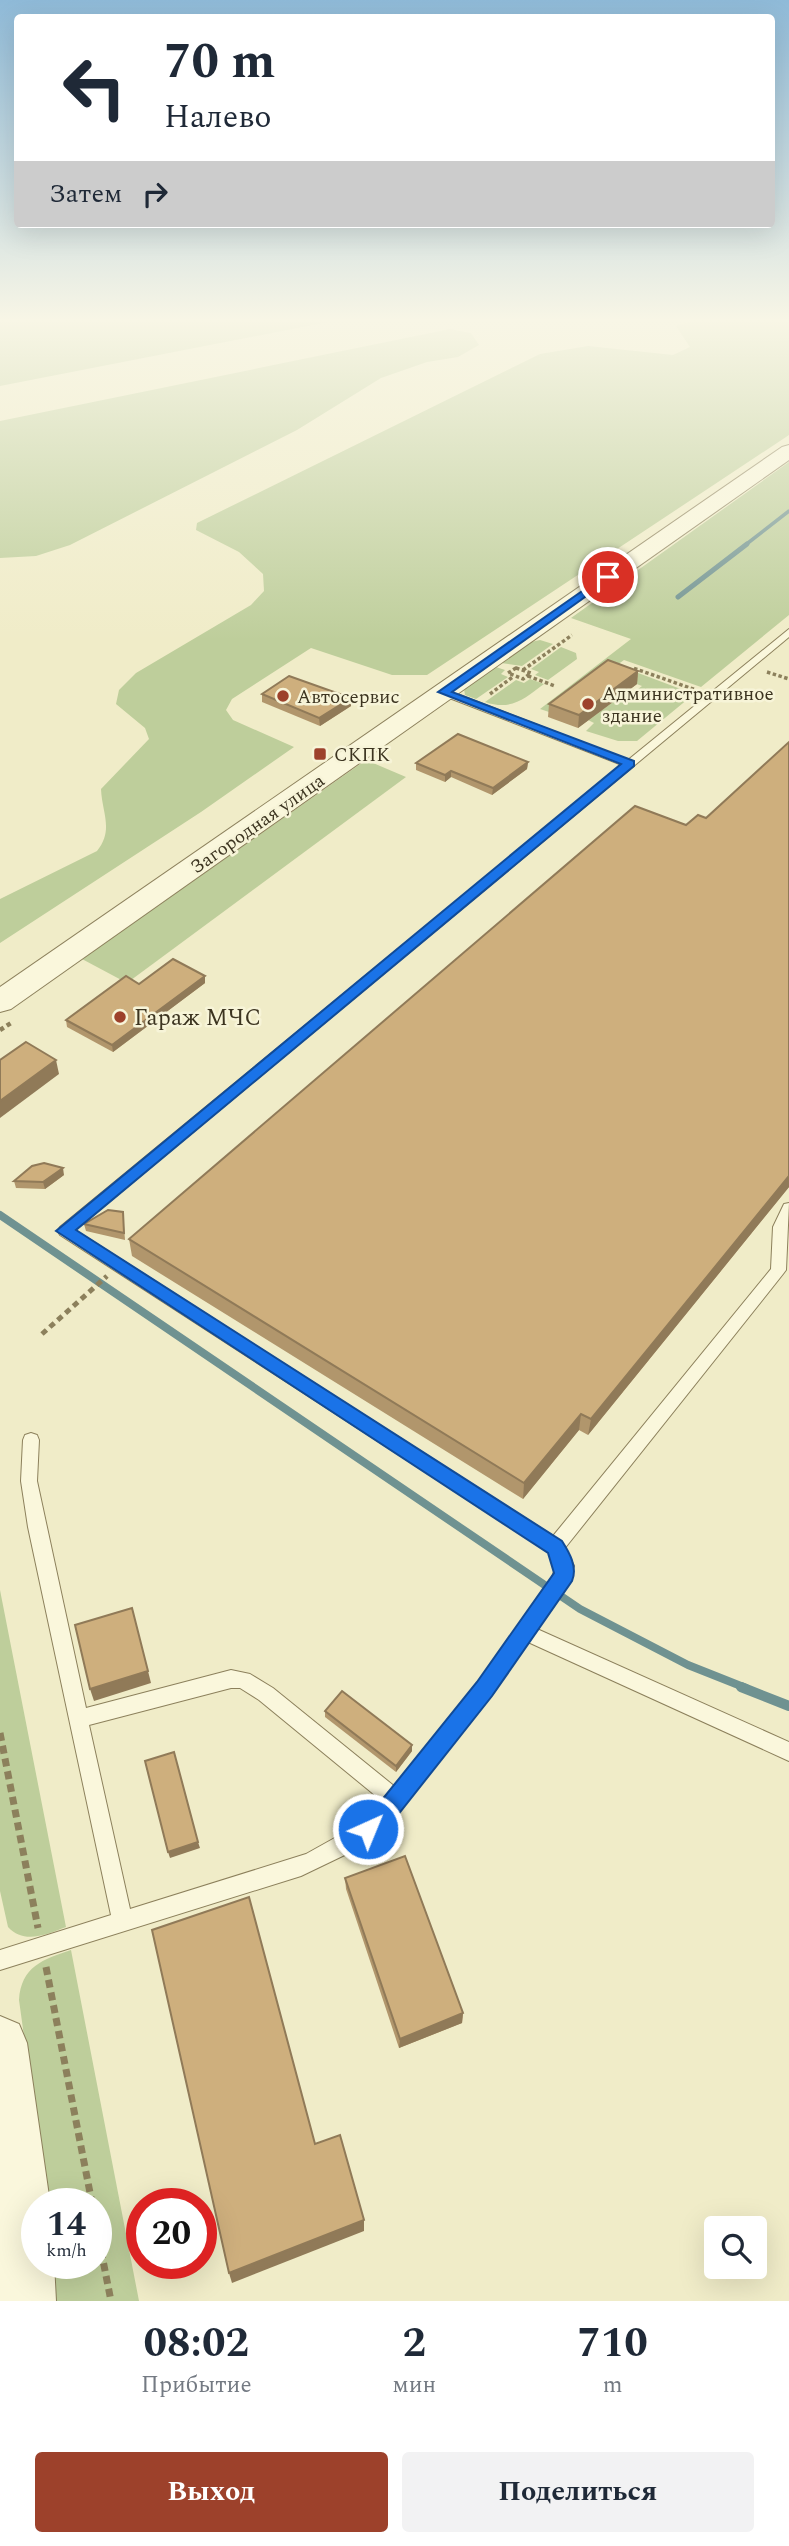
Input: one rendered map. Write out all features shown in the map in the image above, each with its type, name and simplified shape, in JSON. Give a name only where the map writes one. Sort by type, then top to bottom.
[{"type":"street","name":"Загородная улица","points":[[0,1002],[789,451]]},
{"type":"street","points":[[0,2043],[20,2176],[26,2301]]},
{"type":"lane","points":[[0,1960],[327,1856],[368,1829],[396,1800],[485,1689],[560,1581],[565,1566],[555,1547],[65,1231],[789,632]]},
{"type":"lane","points":[[443,692],[629,764]]},
{"type":"lane","points":[[555,1547],[783,1267],[780,1227],[789,1208]]},
{"type":"lane","points":[[31,1440],[29,1481],[32,1502],[123,1923]]},
{"type":"lane","points":[[525,1632],[789,1752]]},
{"type":"lane","points":[[78,1719],[223,1681],[243,1680],[266,1694],[396,1800]]},
{"type":"path","points":[[523,670],[572,635]]},
{"type":"path","points":[[516,668],[531,673],[527,676],[523,679],[508,673],[516,668]]},
{"type":"path","points":[[623,676],[633,668],[712,696]]},
{"type":"path","points":[[475,704],[515,676]]},
{"type":"path","points":[[527,676],[555,686]]},
{"type":"path","points":[[42,1334],[118,1266]]},
{"type":"path","points":[[107,2279],[111,2301]]},
{"type":"green space","points":[[0,425],[304,425],[70,545],[36,556],[0,558]]},
{"type":"green space","points":[[395,425],[789,425],[789,435],[427,675],[392,675],[311,648],[232,699],[226,710],[233,720],[294,747],[201,812],[0,943],[0,899],[97,851],[102,843],[106,821],[101,789],[149,739],[145,728],[116,704],[119,690],[136,673],[251,605],[264,591],[263,574],[239,552],[196,530],[197,523]]},
{"type":"green space","points":[[789,462],[789,615],[701,687],[624,660],[617,665],[694,694],[637,741],[618,741],[586,731],[594,723],[588,720],[629,690],[634,692],[642,686],[607,673],[552,713],[540,709],[631,639],[571,618]]},
{"type":"green space","points":[[540,640],[553,644],[522,666],[501,663],[531,642]]},
{"type":"green space","points":[[561,647],[576,653],[577,659],[548,680],[535,675],[539,672],[531,669]]},
{"type":"green space","points":[[496,667],[505,670],[501,674],[508,677],[476,699],[465,695],[464,689]]},
{"type":"green space","points":[[530,679],[544,684],[517,702],[502,705],[485,702],[516,680],[524,683]]},
{"type":"green space","points":[[366,760],[406,777],[127,983],[82,959]]},
{"type":"green space","points":[[0,1590],[66,1927],[29,1937],[21,1936],[8,1927],[0,1891]]},
{"type":"green space","points":[[71,1950],[126,2234],[126,2279],[135,2279],[139,2301],[54,2301],[52,2279],[112,2279],[112,2188],[45,2188],[19,2000],[29,1972],[51,1957]]},
{"type":"building","points":[[608,660],[638,671],[579,715],[549,704]]},
{"type":"building","points":[[289,676],[351,698],[319,718],[262,694]]},
{"type":"building","points":[[458,734],[528,762],[493,788],[451,771],[445,775],[416,763]]},
{"type":"building","points":[[789,742],[789,1176],[591,1419],[581,1414],[524,1483],[129,1239],[635,806],[686,825],[698,815],[706,818]]},
{"type":"building","points":[[173,959],[205,976],[112,1045],[66,1020],[126,976],[139,984]]},
{"type":"building","points":[[26,1042],[56,1060],[0,1101],[0,1060]]},
{"type":"building","points":[[44,1163],[63,1168],[43,1182],[14,1181],[32,1166]]},
{"type":"building","points":[[108,1210],[123,1212],[124,1233],[84,1224]]},
{"type":"building","points":[[132,1608],[148,1671],[90,1689],[75,1625]]},
{"type":"building","points":[[342,1691],[412,1745],[396,1766],[325,1711]]},
{"type":"building","points":[[174,1752],[198,1842],[168,1852],[145,1761]]},
{"type":"building","points":[[405,1856],[463,2013],[400,2039],[345,1878]]},
{"type":"building","points":[[249,1897],[315,2144],[340,2135],[364,2220],[229,2273],[217,2220],[217,2188],[210,2188],[152,1930]]},
{"type":"waterway","points":[[744,546],[789,511]]},
{"type":"waterway","points":[[678,597],[747,544]]},
{"type":"waterway","points":[[0,1215],[580,1609],[688,1665],[746,1688]]},
{"type":"waterway","points":[[741,1687],[789,1706]]},
{"type":"place","name":"Автосервис","points":[[283,696]]},
{"type":"place","name":"Административное здание","points":[[588,704]]},
{"type":"place","name":"СКПК","points":[[320,754]]},
{"type":"place","name":"Гараж МЧС","points":[[120,1017]]},
{"type":"route","points":[[368,1829],[385,1814],[485,1689],[565,1574],[561,1557],[555,1547],[65,1231],[629,764],[443,692],[608,577]]}]
